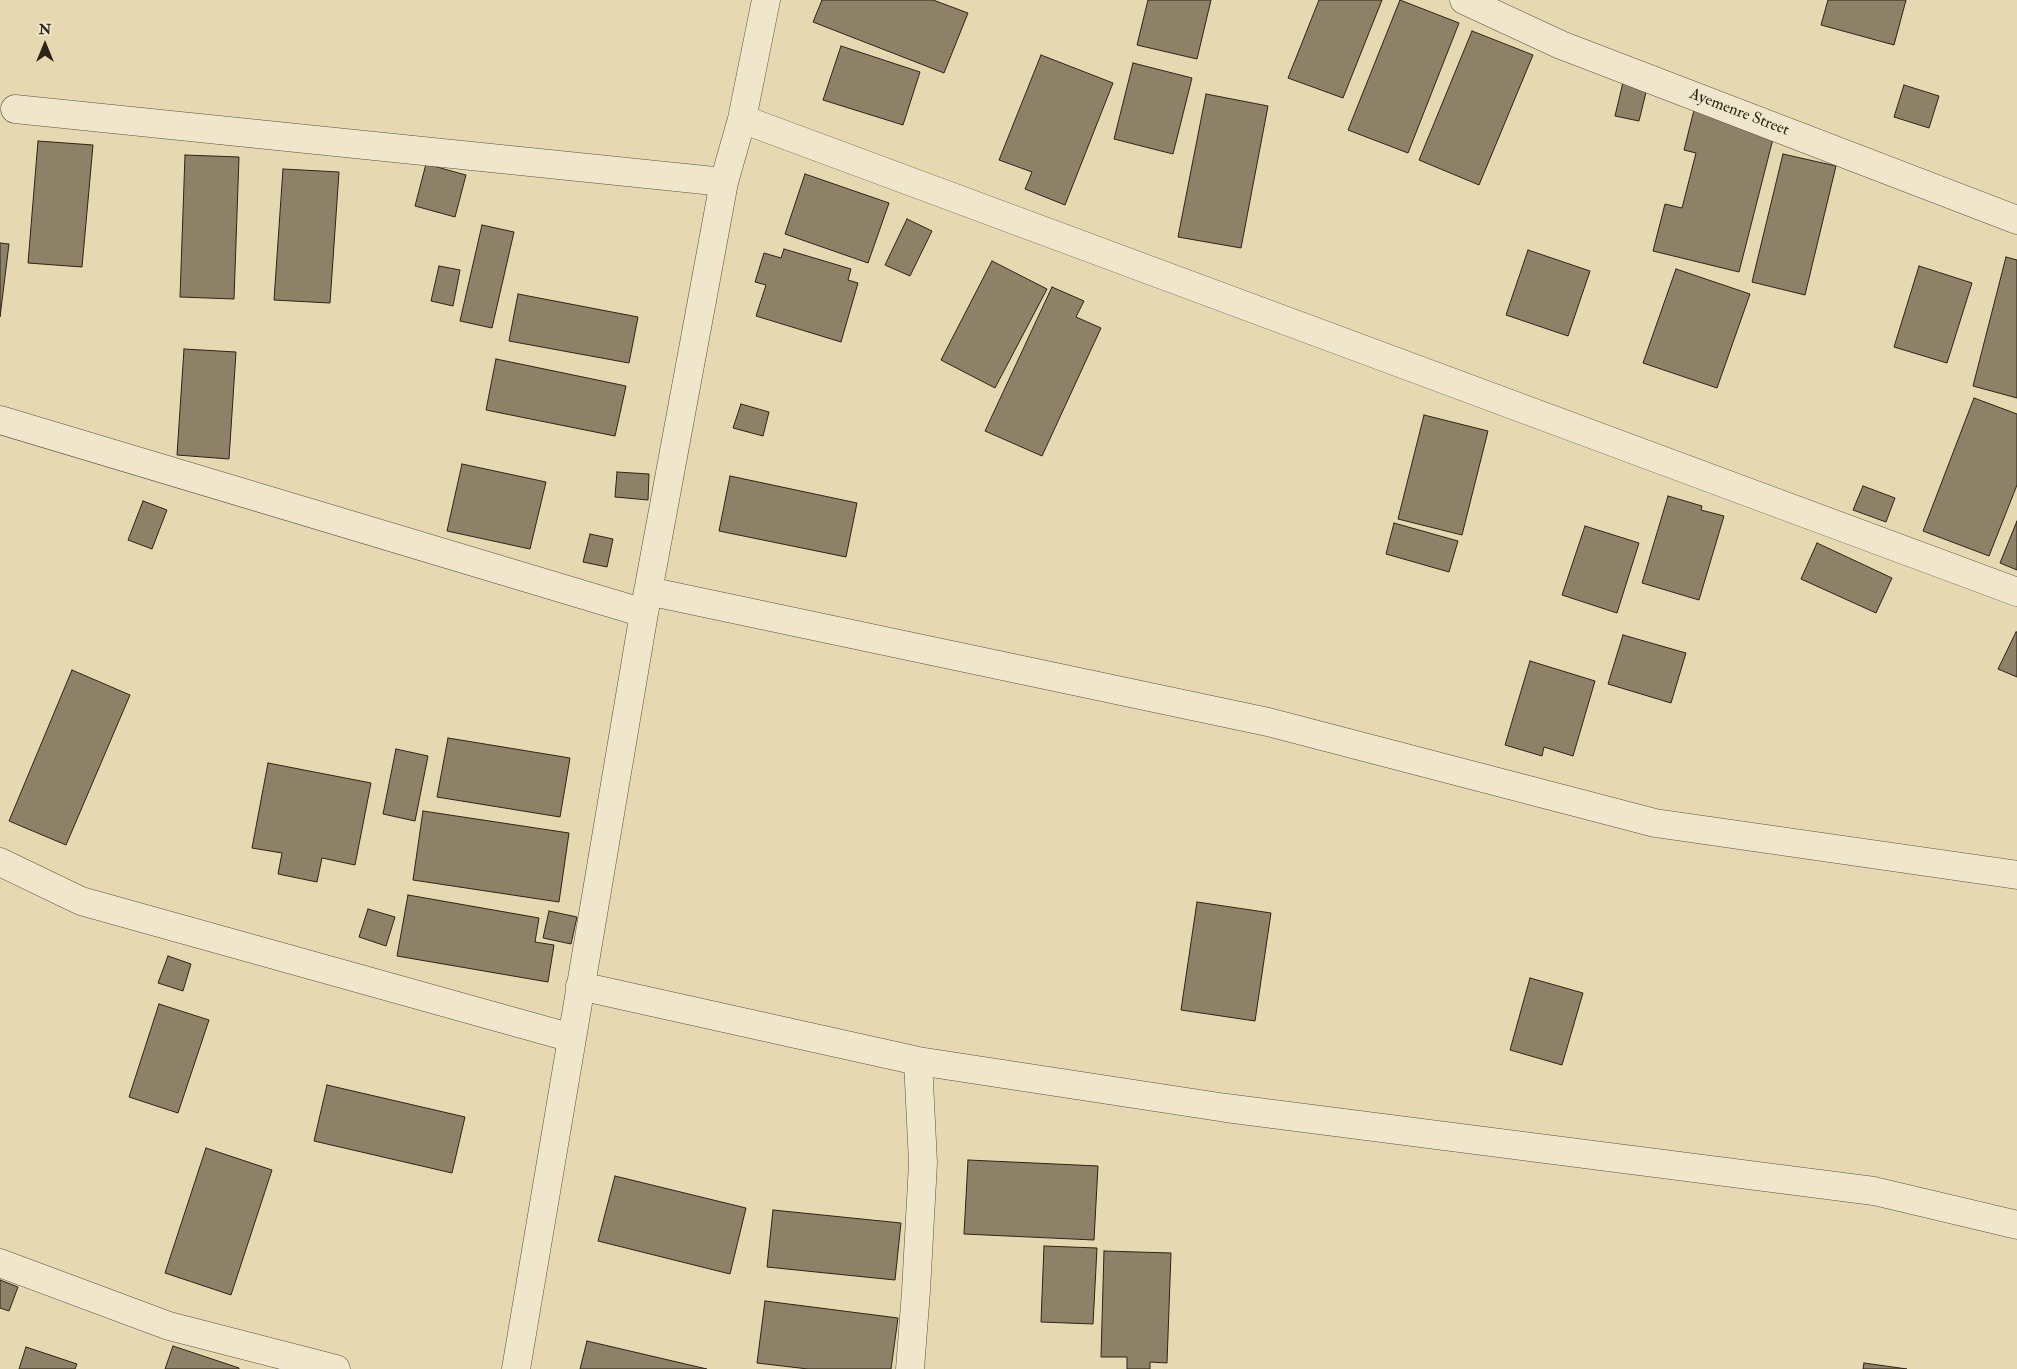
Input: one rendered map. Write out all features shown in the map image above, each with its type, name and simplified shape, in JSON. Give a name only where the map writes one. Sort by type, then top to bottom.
[{"type":"street","points":[[516,1369],[646,602],[724,182],[742,119],[766,0]]},
{"type":"street","name":"Ayemenre Street","points":[[1464,0],[1561,46],[2017,220]]},
{"type":"street","points":[[15,108],[724,182]]},
{"type":"street","points":[[742,119],[2017,592]]},
{"type":"street","points":[[0,420],[646,602],[1268,722],[1655,823],[2017,875]]},
{"type":"street","points":[[0,862],[81,901],[572,1038]]},
{"type":"street","points":[[580,986],[918,1061],[1226,1108],[1874,1191],[2017,1225]]},
{"type":"street","points":[[910,1369],[923,1163],[918,1061]]},
{"type":"street","points":[[0,1263],[169,1326],[336,1369]]},
{"type":"building","points":[[822,0],[933,0],[968,13],[944,73],[813,22]]},
{"type":"building","points":[[1148,0],[1211,0],[1197,59],[1137,45]]},
{"type":"building","points":[[1319,0],[1382,0],[1343,98],[1288,78]]},
{"type":"building","points":[[1400,0],[1459,23],[1408,153],[1348,130]]},
{"type":"building","points":[[1828,0],[1906,0],[1894,45],[1821,25]]},
{"type":"building","points":[[1472,31],[1533,55],[1479,185],[1419,160]]},
{"type":"building","points":[[841,46],[920,72],[903,125],[823,100]]},
{"type":"building","points":[[1041,55],[1113,83],[1065,205],[1025,189],[1032,172],[999,160]]},
{"type":"building","points":[[1133,63],[1192,78],[1173,154],[1114,139]]},
{"type":"building","points":[[1624,78],[1648,84],[1639,121],[1615,116]]},
{"type":"building","points":[[1904,85],[1939,96],[1929,128],[1894,117]]},
{"type":"building","points":[[1206,94],[1268,106],[1241,248],[1178,237]]},
{"type":"building","points":[[1694,110],[1775,131],[1739,272],[1653,251],[1665,204],[1682,208],[1696,153],[1684,150]]},
{"type":"building","points":[[38,141],[93,145],[82,267],[28,263]]},
{"type":"building","points":[[1783,154],[1836,166],[1805,295],[1752,282]]},
{"type":"building","points":[[185,155],[239,157],[234,299],[180,297]]},
{"type":"building","points":[[426,164],[466,175],[455,217],[415,206]]},
{"type":"building","points":[[283,169],[339,172],[330,303],[274,300]]},
{"type":"building","points":[[805,174],[889,203],[868,263],[785,234]]},
{"type":"building","points":[[907,219],[932,231],[910,276],[885,265]]},
{"type":"building","points":[[482,225],[514,232],[492,328],[460,321]]},
{"type":"building","points":[[0,243],[9,244],[0,317]]},
{"type":"building","points":[[784,249],[851,269],[848,280],[858,283],[841,342],[756,316],[766,285],[755,282],[764,253],[781,258]]},
{"type":"building","points":[[1528,250],[1590,271],[1568,336],[1506,315]]},
{"type":"building","points":[[2006,257],[2017,260],[2017,398],[1973,386]]},
{"type":"building","points":[[992,261],[1047,289],[995,388],[941,360]]},
{"type":"building","points":[[439,266],[460,270],[453,306],[431,301]]},
{"type":"building","points":[[1919,266],[1972,283],[1947,363],[1894,347]]},
{"type":"building","points":[[1676,269],[1750,294],[1717,388],[1643,363]]},
{"type":"building","points":[[1052,287],[1084,301],[1076,317],[1101,328],[1042,456],[985,431]]},
{"type":"building","points":[[518,294],[638,317],[629,363],[509,341]]},
{"type":"building","points":[[184,349],[236,352],[229,459],[177,455]]},
{"type":"building","points":[[496,359],[626,386],[615,436],[486,410]]},
{"type":"building","points":[[1974,398],[2017,414],[2017,485],[1989,556],[1923,531]]},
{"type":"building","points":[[741,404],[769,412],[763,436],[733,428]]},
{"type":"building","points":[[1424,415],[1488,431],[1462,535],[1398,519]]},
{"type":"building","points":[[462,464],[546,482],[530,549],[447,531]]},
{"type":"building","points":[[617,472],[649,474],[648,500],[615,497]]},
{"type":"building","points":[[730,476],[857,503],[846,557],[719,531]]},
{"type":"building","points":[[1863,486],[1895,498],[1886,522],[1853,510]]},
{"type":"building","points":[[1668,496],[1702,506],[1701,510],[1724,516],[1699,600],[1642,583]]},
{"type":"building","points":[[143,501],[167,510],[152,549],[128,540]]},
{"type":"building","points":[[2017,521],[2017,570],[2000,563]]},
{"type":"building","points":[[1394,523],[1458,541],[1449,572],[1386,554]]},
{"type":"building","points":[[1585,526],[1639,543],[1617,613],[1562,595]]},
{"type":"building","points":[[590,534],[613,539],[607,567],[583,562]]},
{"type":"building","points":[[1817,543],[1892,578],[1876,613],[1801,579]]},
{"type":"building","points":[[2017,632],[2017,677],[1998,669]]},
{"type":"building","points":[[1623,635],[1686,653],[1671,703],[1608,684]]},
{"type":"building","points":[[1530,661],[1595,681],[1573,756],[1544,747],[1542,756],[1505,745]]},
{"type":"building","points":[[72,670],[130,695],[66,845],[9,821]]},
{"type":"building","points":[[448,738],[570,758],[560,817],[437,797]]},
{"type":"building","points":[[396,749],[428,756],[415,821],[383,814]]},
{"type":"building","points":[[268,763],[371,783],[355,865],[322,858],[317,882],[278,874],[282,853],[252,848]]},
{"type":"building","points":[[423,811],[569,833],[559,902],[413,880]]},
{"type":"building","points":[[408,895],[539,918],[535,942],[554,945],[548,982],[397,956]]},
{"type":"building","points":[[1197,902],[1271,913],[1255,1021],[1181,1010]]},
{"type":"building","points":[[368,909],[395,917],[386,946],[359,937]]},
{"type":"building","points":[[549,911],[577,917],[571,944],[543,938]]},
{"type":"building","points":[[168,956],[191,964],[183,991],[158,983]]},
{"type":"building","points":[[1530,978],[1583,993],[1562,1065],[1510,1050]]},
{"type":"building","points":[[159,1004],[209,1020],[178,1113],[129,1097]]},
{"type":"building","points":[[327,1085],[465,1117],[452,1173],[314,1141]]},
{"type":"building","points":[[206,1148],[272,1170],[231,1295],[165,1273]]},
{"type":"building","points":[[968,1160],[1098,1166],[1094,1240],[964,1234]]},
{"type":"building","points":[[615,1176],[746,1208],[730,1274],[598,1241]]},
{"type":"building","points":[[773,1210],[901,1223],[895,1280],[767,1267]]},
{"type":"building","points":[[1044,1246],[1097,1248],[1093,1324],[1041,1322]]},
{"type":"building","points":[[1104,1251],[1171,1253],[1167,1363],[1150,1362],[1150,1369],[1127,1369],[1127,1357],[1101,1357]]},
{"type":"building","points":[[0,1280],[18,1287],[9,1311],[0,1308]]},
{"type":"building","points":[[765,1301],[898,1318],[891,1369],[808,1369],[757,1363]]},
{"type":"building","points":[[587,1341],[707,1369],[580,1369]]},
{"type":"building","points":[[173,1346],[239,1368],[239,1369],[165,1369]]},
{"type":"building","points":[[26,1347],[77,1364],[75,1369],[19,1369]]},
{"type":"building","points":[[1864,1363],[1907,1369],[1863,1369]]}]
